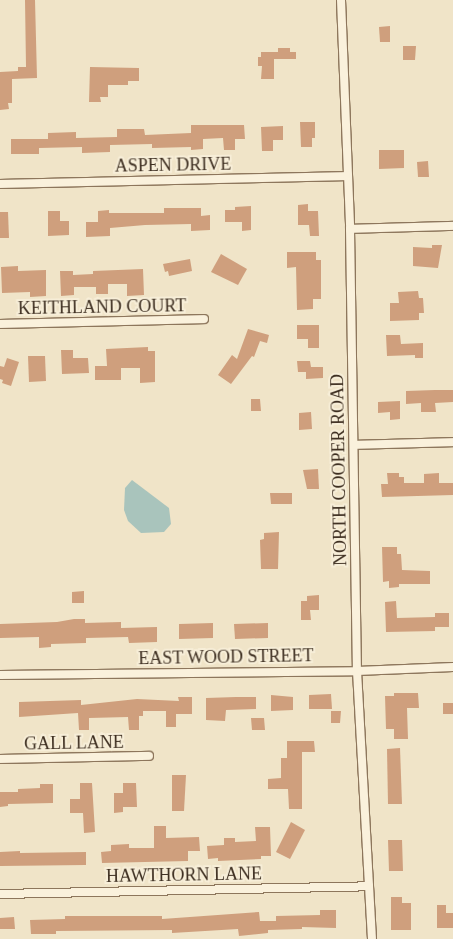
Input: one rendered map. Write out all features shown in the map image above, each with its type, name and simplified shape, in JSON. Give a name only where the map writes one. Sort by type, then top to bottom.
[{"type":"street","name":"NORTH COOPER ROAD","points":[[341,0],[346,176],[350,229],[357,671],[372,939]]},
{"type":"street","name":"ASPEN DRIVE","points":[[0,184],[346,176]]},
{"type":"street","points":[[350,229],[453,226]]},
{"type":"street","name":"KEITHLAND COURT","points":[[0,324],[204,320]]},
{"type":"street","points":[[354,445],[453,442]]},
{"type":"street","name":"EAST WOOD STREET","points":[[0,675],[357,671],[453,667]]},
{"type":"street","name":"GALL LANE","points":[[0,759],[149,756]]},
{"type":"street","name":"HAWTHORN LANE","points":[[0,894],[369,886]]},
{"type":"water","points":[[132,480],[169,508],[171,524],[164,532],[141,533],[128,521],[124,510],[125,488]]},
{"type":"building","points":[[25,0],[35,0],[37,78],[12,79],[12,103],[8,103],[9,109],[0,110],[0,72],[18,71],[18,67],[26,67]]},
{"type":"building","points":[[390,26],[390,42],[380,42],[379,27]]},
{"type":"building","points":[[403,46],[416,46],[415,60],[403,60]]},
{"type":"building","points":[[278,48],[290,48],[290,52],[296,52],[296,59],[274,59],[274,79],[261,79],[262,66],[258,66],[258,57],[261,57],[261,52],[278,52]]},
{"type":"building","points":[[90,67],[139,68],[139,81],[128,81],[128,85],[108,85],[108,97],[100,97],[101,102],[89,102]]},
{"type":"building","points":[[300,122],[315,122],[315,138],[312,138],[312,147],[301,147]]},
{"type":"building","points":[[191,125],[244,125],[245,139],[235,139],[235,150],[224,150],[223,138],[203,139],[203,149],[191,150],[191,147],[152,148],[152,144],[110,145],[110,152],[82,153],[82,147],[39,148],[39,154],[11,154],[11,139],[48,139],[48,133],[76,132],[76,138],[117,137],[117,129],[144,129],[145,135],[191,133]]},
{"type":"building","points":[[283,126],[283,140],[273,140],[273,151],[262,151],[261,127]]},
{"type":"building","points":[[379,150],[404,150],[404,168],[379,169]]},
{"type":"building","points":[[428,161],[429,177],[418,177],[417,162]]},
{"type":"building","points":[[308,204],[308,211],[318,211],[319,236],[310,236],[309,225],[298,225],[298,205]]},
{"type":"building","points":[[251,206],[251,230],[242,231],[242,222],[225,222],[225,210],[235,210],[235,207]]},
{"type":"building","points":[[164,208],[201,208],[201,216],[210,215],[210,230],[191,231],[191,224],[145,225],[110,228],[110,236],[86,237],[86,222],[98,222],[98,211],[109,210],[109,213],[164,213]]},
{"type":"building","points":[[48,211],[60,211],[60,221],[69,221],[69,235],[48,236]]},
{"type":"building","points":[[0,212],[8,212],[9,238],[0,238]]},
{"type":"building","points":[[432,245],[442,245],[438,268],[413,266],[413,247],[432,248]]},
{"type":"building","points":[[287,252],[316,252],[316,260],[321,260],[321,299],[313,299],[313,309],[297,310],[296,267],[287,268]]},
{"type":"building","points":[[221,254],[247,269],[238,285],[211,272]]},
{"type":"building","points":[[190,259],[192,271],[169,276],[168,271],[165,272],[163,264]]},
{"type":"building","points":[[18,266],[18,271],[46,270],[46,296],[30,297],[30,292],[2,293],[1,267]]},
{"type":"building","points":[[143,269],[144,295],[127,296],[127,284],[108,284],[108,294],[96,294],[96,287],[74,287],[74,295],[61,296],[60,271],[73,271],[73,275],[93,274],[93,271]]},
{"type":"building","points":[[418,291],[419,298],[423,298],[424,313],[419,313],[419,320],[390,321],[390,303],[399,303],[398,292]]},
{"type":"building","points":[[297,325],[319,325],[319,348],[308,348],[308,339],[297,339]]},
{"type":"building","points":[[248,329],[269,335],[267,343],[260,341],[254,357],[252,356],[231,384],[218,375],[232,355],[237,359]]},
{"type":"building","points":[[386,335],[400,335],[401,344],[423,343],[423,358],[415,358],[415,355],[387,356]]},
{"type":"building","points":[[148,347],[148,351],[155,351],[155,382],[140,383],[140,368],[121,368],[121,380],[95,380],[95,366],[107,366],[106,349]]},
{"type":"building","points":[[61,350],[73,350],[73,358],[88,358],[89,373],[62,374]]},
{"type":"building","points":[[28,356],[45,356],[46,381],[29,382]]},
{"type":"building","points":[[7,358],[19,362],[11,386],[2,383],[3,380],[0,379],[0,366],[4,367]]},
{"type":"building","points":[[297,361],[310,361],[311,367],[323,367],[323,378],[306,379],[306,372],[298,372]]},
{"type":"building","points":[[453,390],[453,402],[435,403],[436,412],[421,412],[421,403],[406,404],[406,391]]},
{"type":"building","points":[[251,399],[260,399],[261,411],[251,411]]},
{"type":"building","points":[[400,401],[400,419],[390,420],[390,412],[378,413],[378,402]]},
{"type":"building","points":[[311,412],[312,429],[299,430],[299,413]]},
{"type":"building","points":[[318,469],[319,489],[307,489],[303,470]]},
{"type":"building","points":[[387,473],[399,473],[399,477],[404,477],[404,483],[424,483],[424,474],[439,473],[439,483],[453,483],[453,495],[382,497],[381,484],[388,484]]},
{"type":"building","points":[[270,493],[292,493],[292,504],[271,504]]},
{"type":"building","points":[[279,532],[278,569],[261,569],[260,540],[264,539],[264,533]]},
{"type":"building","points":[[382,547],[397,547],[397,554],[401,554],[402,570],[430,571],[430,584],[399,584],[399,587],[389,588],[389,581],[383,582]]},
{"type":"building","points":[[84,591],[84,603],[72,603],[72,592]]},
{"type":"building","points":[[319,595],[319,610],[310,610],[311,620],[301,620],[301,601],[307,601],[307,596]]},
{"type":"building","points":[[396,601],[397,618],[435,617],[435,613],[449,613],[449,627],[435,627],[435,631],[386,632],[385,602]]},
{"type":"building","points":[[85,619],[85,623],[121,622],[121,628],[157,627],[157,642],[129,643],[128,637],[86,638],[86,643],[51,644],[51,647],[39,648],[39,637],[0,638],[0,624],[57,622]]},
{"type":"building","points":[[213,623],[213,638],[179,639],[179,624]]},
{"type":"building","points":[[268,623],[268,638],[235,639],[234,624]]},
{"type":"building","points":[[394,693],[418,693],[419,708],[407,708],[408,739],[394,739],[394,729],[386,729],[385,696],[394,696]]},
{"type":"building","points":[[331,694],[332,709],[309,709],[309,695]]},
{"type":"building","points":[[271,695],[293,697],[293,710],[271,711]]},
{"type":"building","points":[[178,697],[192,697],[192,714],[176,714],[176,727],[166,727],[166,711],[143,711],[143,716],[139,716],[139,730],[129,730],[128,717],[89,718],[89,730],[79,730],[78,713],[19,717],[19,702],[81,700],[81,705],[137,699],[179,701]]},
{"type":"building","points":[[256,697],[256,709],[226,710],[225,721],[206,720],[206,698]]},
{"type":"building","points":[[443,703],[453,703],[453,714],[443,714]]},
{"type":"building","points":[[331,711],[341,711],[340,723],[331,723]]},
{"type":"building","points":[[251,718],[264,718],[265,730],[252,730]]},
{"type":"building","points":[[287,741],[314,741],[315,752],[302,752],[302,809],[289,809],[288,789],[268,789],[268,779],[281,778],[281,758],[287,758]]},
{"type":"building","points":[[400,748],[402,804],[388,804],[387,749]]},
{"type":"building","points":[[172,775],[186,775],[184,811],[172,811]]},
{"type":"building","points":[[80,783],[92,783],[95,832],[84,833],[83,813],[70,813],[70,799],[80,799]]},
{"type":"building","points":[[123,783],[136,783],[137,807],[123,807],[123,812],[114,813],[114,793],[123,793]]},
{"type":"building","points":[[40,784],[53,784],[53,803],[8,804],[8,806],[0,807],[0,792],[18,792],[18,789],[40,788]]},
{"type":"building","points":[[291,822],[305,830],[290,859],[276,852]]},
{"type":"building","points":[[154,826],[166,826],[166,838],[199,837],[200,851],[188,851],[188,861],[102,863],[101,852],[111,851],[111,845],[129,844],[129,848],[154,848]]},
{"type":"building","points":[[255,827],[270,827],[271,856],[261,856],[261,859],[218,861],[218,858],[208,859],[207,846],[224,845],[224,838],[235,838],[235,842],[256,841]]},
{"type":"building","points":[[388,840],[402,840],[403,871],[389,871]]},
{"type":"building","points":[[20,851],[20,853],[86,852],[86,865],[0,866],[0,852]]},
{"type":"building","points":[[391,897],[402,897],[402,903],[411,903],[411,930],[391,930]]},
{"type":"building","points":[[437,905],[446,905],[446,913],[453,913],[453,928],[437,928]]},
{"type":"building","points":[[320,910],[336,910],[336,928],[302,927],[302,929],[268,930],[268,933],[239,936],[238,929],[172,933],[172,930],[56,931],[56,934],[31,934],[30,920],[65,919],[65,916],[162,916],[162,919],[259,912],[260,921],[276,921],[276,916],[320,915]]},
{"type":"building","points":[[14,917],[15,929],[0,929],[0,918]]}]
